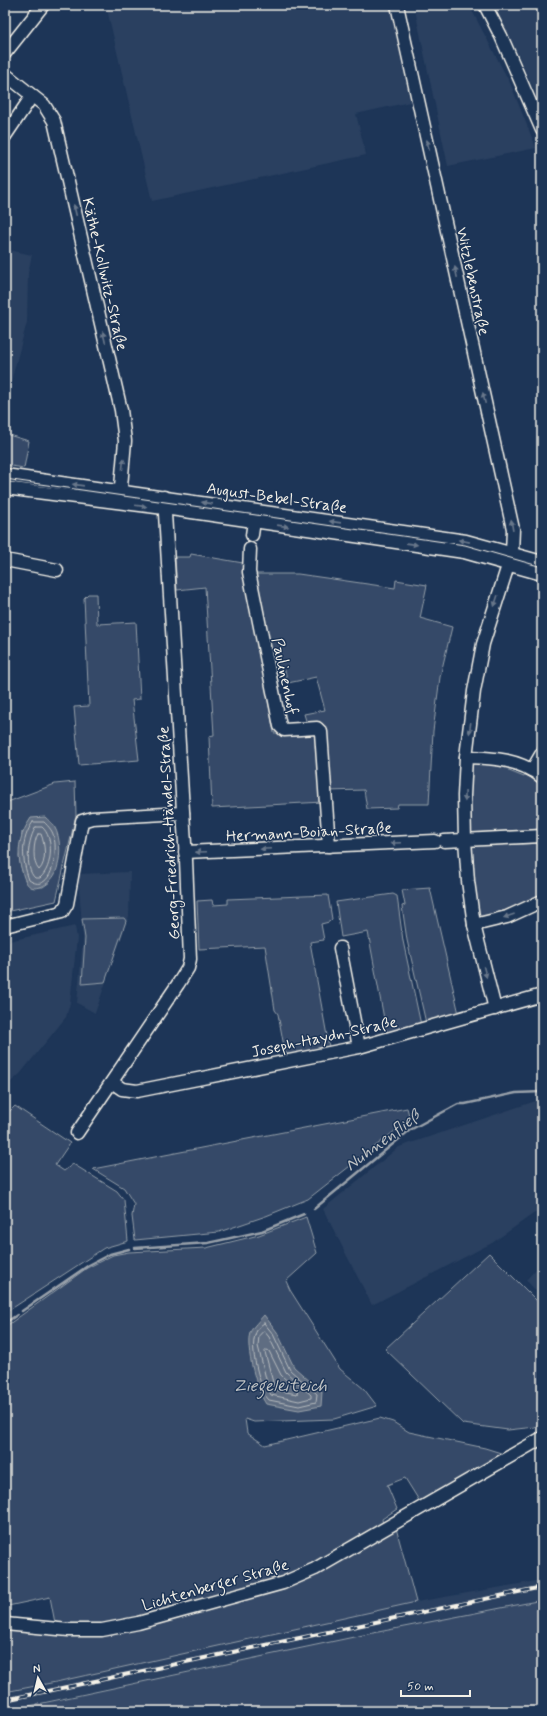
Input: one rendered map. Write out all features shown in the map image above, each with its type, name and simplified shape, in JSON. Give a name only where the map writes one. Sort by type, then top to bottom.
[{"type":"street","points":[[5,53],[43,5]]},
{"type":"street","name":"Witzlebenstraße","points":[[397,5],[513,529],[510,558],[483,644],[474,691],[466,757],[464,796],[468,882],[474,925],[495,1009]]},
{"type":"street","points":[[485,5],[501,36],[542,130]]},
{"type":"street","name":"Käthe-Kollwitz-Straße","points":[[5,74],[44,106],[54,121],[121,410],[125,440],[119,503]]},
{"type":"street","points":[[5,136],[32,96]]},
{"type":"street","name":"August-Bebel-Straße","points":[[5,475],[120,491],[164,503],[255,516],[464,552],[542,562]]},
{"type":"street","name":"August-Bebel-Straße","points":[[5,488],[119,503],[164,503]]},
{"type":"street","name":"Georg-Friedrich-Händel-Straße","points":[[77,1134],[188,968],[191,951],[164,503]]},
{"type":"street","points":[[252,535],[255,516]]},
{"type":"street","name":"Paulinenhof","points":[[250,549],[249,572],[280,726],[284,730],[317,728],[320,732],[329,846]]},
{"type":"street","name":"August-Bebel-Straße","points":[[510,558],[542,574]]},
{"type":"street","points":[[5,560],[57,570]]},
{"type":"street","points":[[466,757],[498,758],[537,773],[542,753]]},
{"type":"street","points":[[5,926],[62,912],[67,904],[82,821],[92,818],[183,813]]},
{"type":"street","name":"Hermann-Boian-Straße","points":[[185,852],[542,836]]},
{"type":"street","points":[[474,925],[507,917],[542,901]]},
{"type":"street","points":[[340,948],[359,1048]]},
{"type":"street","name":"Joseph-Haydn-Straße","points":[[112,1082],[122,1088],[136,1091],[359,1048],[542,995]]},
{"type":"street","name":"Lichtenberger Straße","points":[[5,1624],[69,1630],[102,1630],[138,1623],[283,1583],[315,1569],[542,1438]]},
{"type":"shaded area","points":[[106,5],[390,5],[410,102],[356,114],[366,155],[152,201]]},
{"type":"shaded area","points":[[414,5],[469,5],[510,83],[536,148],[448,166]]},
{"type":"shaded area","points":[[492,5],[542,5],[542,107],[518,55]]},
{"type":"shaded area","points":[[5,249],[32,255],[28,273],[27,322],[5,404]]},
{"type":"shaded area","points":[[5,434],[29,441],[24,468],[5,465]]},
{"type":"shaded area","points":[[191,554],[243,563],[274,733],[315,730],[323,802],[212,808],[209,736],[214,735],[205,587],[177,590],[175,557],[190,557]]},
{"type":"shaded area","points":[[252,574],[298,574],[395,588],[396,580],[427,585],[420,618],[452,627],[440,677],[433,731],[429,804],[398,804],[397,808],[367,809],[364,790],[328,791],[323,724],[307,724],[304,714],[325,710],[316,677],[288,683],[285,671],[273,673]]},
{"type":"shaded area","points":[[88,594],[96,594],[97,624],[136,622],[140,699],[132,700],[139,760],[79,765],[74,707],[89,706],[84,598]]},
{"type":"shaded area","points":[[471,761],[509,766],[509,771],[524,777],[526,773],[542,785],[542,829],[470,833],[468,820]]},
{"type":"shaded area","points":[[75,782],[76,815],[56,901],[5,912],[5,803],[55,784]],"holes":[[[22,832],[50,882],[43,887],[32,887],[22,871],[19,857]]]},
{"type":"shaded area","points":[[542,843],[542,893],[517,909],[479,919],[477,916],[470,846]]},
{"type":"shaded area","points":[[130,872],[129,916],[95,1013],[77,1003],[83,939],[78,874]]},
{"type":"shaded area","points":[[430,888],[459,1014],[426,1023],[407,940],[402,906],[405,905],[402,890]]},
{"type":"shaded area","points":[[393,894],[397,896],[403,941],[421,1025],[387,1035],[368,932],[341,937],[336,902]]},
{"type":"shaded area","points":[[328,895],[332,919],[329,922],[321,924],[324,940],[310,942],[329,1047],[289,1055],[285,1052],[278,1014],[275,1010],[265,946],[199,949],[197,901],[212,900],[213,905],[228,904],[228,899]]},
{"type":"shaded area","points":[[124,918],[126,921],[105,982],[82,984],[85,938],[82,919]]},
{"type":"shaded area","points":[[75,926],[77,938],[70,1003],[66,1017],[20,1074],[6,1086],[5,1091],[5,942]]},
{"type":"shaded area","points":[[542,1099],[542,1210],[533,1214],[492,1243],[372,1305],[323,1209],[399,1147]]},
{"type":"shaded area","points":[[15,1106],[70,1143],[55,1165],[64,1171],[73,1164],[117,1191],[124,1200],[128,1241],[104,1248],[5,1313],[5,1116]]},
{"type":"shaded area","points":[[407,1108],[410,1119],[308,1199],[266,1216],[219,1232],[135,1240],[132,1216],[134,1204],[124,1188],[93,1169]]},
{"type":"shaded area","points":[[306,1217],[317,1253],[286,1281],[290,1290],[340,1369],[364,1389],[377,1406],[334,1419],[254,1422],[245,1419],[247,1433],[265,1445],[380,1418],[393,1422],[409,1432],[485,1448],[501,1453],[501,1458],[420,1502],[405,1478],[387,1485],[397,1509],[382,1519],[383,1525],[321,1560],[281,1578],[139,1618],[91,1626],[55,1623],[50,1597],[8,1606],[11,1619],[5,1618],[5,1327],[87,1268],[113,1255],[129,1252],[206,1248],[259,1235]]},
{"type":"shaded area","points":[[489,1253],[542,1306],[542,1420],[535,1427],[508,1430],[463,1424],[385,1349]]},
{"type":"shaded area","points":[[542,1263],[542,1297],[526,1280]]},
{"type":"shaded area","points":[[396,1528],[416,1602],[5,1692],[5,1629],[99,1636],[113,1635],[190,1615],[287,1586]]},
{"type":"shaded area","points":[[542,1580],[542,1600],[368,1634],[5,1710],[5,1693],[416,1602]]},
{"type":"shaded area","points":[[542,1600],[542,1711],[5,1711],[368,1634]]},
{"type":"water","points":[[45,817],[57,831],[60,850],[57,869],[53,878],[41,887],[33,888],[29,886],[23,876],[19,857],[20,845],[22,834],[31,818]]},
{"type":"water","name":"Ziegeleiteich","points":[[264,1315],[277,1332],[294,1367],[322,1392],[321,1406],[299,1410],[266,1404],[259,1390],[250,1359],[249,1349],[250,1333]]},
{"type":"waterway","name":"Nuhnenfließ","points":[[314,1209],[410,1130],[458,1104],[465,1104],[516,1093],[542,1092]]},
{"type":"waterway","name":"Nuhnenfließ","points":[[135,1248],[208,1243],[262,1231],[304,1214]]},
{"type":"waterway","name":"Nuhnenfließ","points":[[22,1311],[89,1265],[110,1254],[129,1249]]},
{"type":"waterway","name":"Nuhnenfließ","points":[[5,1323],[17,1315]]},
{"type":"tram line","points":[[5,479],[465,545],[542,567]]},
{"type":"railway","points":[[5,1700],[542,1587]]}]
